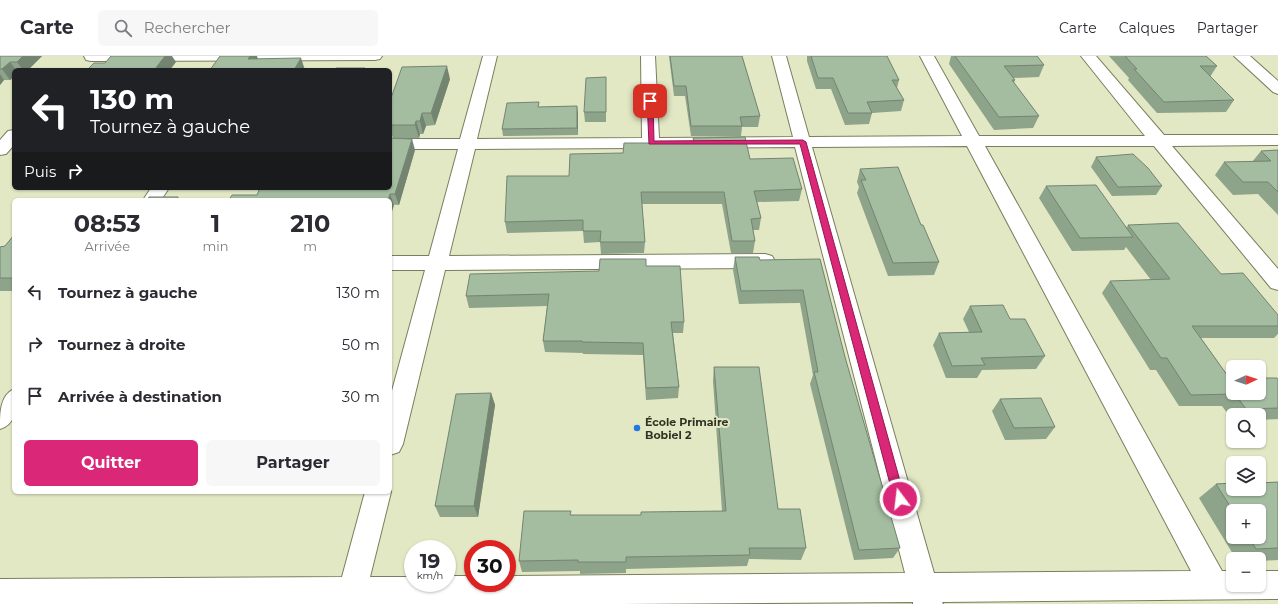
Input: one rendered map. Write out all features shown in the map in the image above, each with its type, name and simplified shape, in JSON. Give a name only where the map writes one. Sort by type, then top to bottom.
[{"type":"street","points":[[324,68],[330,56]]},
{"type":"street","points":[[89,60],[375,56]]},
{"type":"street","points":[[392,430],[394,416],[490,56]]},
{"type":"street","points":[[648,56],[651,143]]},
{"type":"street","points":[[779,56],[926,596]]},
{"type":"street","points":[[927,56],[1214,586]]},
{"type":"street","points":[[1088,56],[1278,283]]},
{"type":"street","points":[[1241,56],[1278,89]]},
{"type":"street","points":[[392,144],[1278,140]]},
{"type":"street","points":[[392,263],[781,261]]},
{"type":"street","points":[[812,261],[835,261]]},
{"type":"street","points":[[351,598],[377,494]]},
{"type":"street","points":[[0,594],[351,598],[926,596],[1278,585]]},
{"type":"building","points":[[0,56],[23,56],[17,62],[10,62],[0,69]]},
{"type":"building","points":[[111,56],[165,56],[156,68],[89,68],[94,63],[105,63]]},
{"type":"building","points":[[220,56],[250,56],[248,59],[301,58],[295,68],[211,68]]},
{"type":"building","points":[[670,56],[742,56],[760,116],[740,117],[742,126],[691,126],[686,86],[674,86]]},
{"type":"building","points":[[811,56],[887,56],[899,80],[892,80],[904,100],[867,102],[872,113],[848,113],[833,78],[818,78]]},
{"type":"building","points":[[955,56],[1037,56],[1044,65],[1004,66],[1015,80],[1012,80],[1039,116],[999,117]]},
{"type":"building","points":[[1125,56],[1206,56],[1217,66],[1200,66],[1234,100],[1164,102],[1134,69],[1137,69]]},
{"type":"building","points":[[447,66],[431,113],[422,113],[420,121],[416,121],[415,125],[392,125],[392,95],[402,67]]},
{"type":"building","points":[[606,77],[606,112],[584,112],[586,78]]},
{"type":"building","points":[[539,102],[538,107],[577,106],[577,128],[502,129],[507,103]]},
{"type":"building","points":[[745,137],[750,159],[793,158],[802,189],[754,191],[761,218],[751,219],[755,241],[732,241],[724,192],[641,192],[645,242],[600,242],[601,231],[583,231],[583,220],[505,222],[507,176],[569,176],[570,154],[623,153],[624,143],[694,143],[693,138]]},
{"type":"building","points":[[392,138],[412,139],[395,194],[390,194],[389,198],[230,198],[232,195],[257,195],[259,190],[392,190]]},
{"type":"building","points":[[1278,150],[1278,192],[1268,182],[1243,182],[1224,162],[1271,161],[1261,151]]},
{"type":"building","points":[[1133,154],[1148,168],[1162,186],[1118,187],[1096,157]]},
{"type":"building","points":[[898,167],[921,225],[923,225],[939,262],[893,263],[861,180],[866,180],[860,169]]},
{"type":"building","points":[[1096,185],[1133,237],[1080,238],[1046,186]]},
{"type":"building","points":[[149,197],[178,197],[177,198],[148,198]]},
{"type":"building","points":[[1178,223],[1221,274],[1243,273],[1278,315],[1278,326],[1192,326],[1226,373],[1226,394],[1191,395],[1167,358],[1161,358],[1110,281],[1170,279],[1128,225]]},
{"type":"building","points":[[12,237],[12,278],[0,278],[0,247],[5,246]]},
{"type":"building","points":[[735,257],[759,257],[760,260],[820,259],[845,357],[900,548],[859,550],[814,372],[818,372],[803,290],[741,291]]},
{"type":"building","points":[[600,259],[646,259],[646,266],[680,266],[684,322],[671,322],[679,387],[646,388],[643,343],[543,341],[549,294],[466,296],[470,274],[599,271]]},
{"type":"building","points":[[1003,305],[1010,319],[1025,319],[1045,356],[981,358],[985,365],[952,366],[939,333],[982,332],[970,306]]},
{"type":"building","points":[[714,367],[759,367],[778,509],[800,509],[806,548],[749,548],[750,555],[626,557],[626,562],[578,562],[578,560],[519,561],[524,511],[571,511],[570,515],[641,515],[641,512],[726,511]]},
{"type":"building","points":[[1266,378],[1278,379],[1278,408],[1245,408],[1239,400],[1266,400]]},
{"type":"building","points":[[491,393],[474,506],[435,506],[456,394]]},
{"type":"building","points":[[1041,398],[1055,427],[1014,428],[1000,399]]},
{"type":"building","points":[[1278,482],[1278,548],[1256,549],[1253,544],[1266,544],[1266,504],[1229,504],[1216,484],[1226,483],[1226,496],[1266,496],[1266,483]]},
{"type":"place","name":"École Primaire Bobiel 2","points":[[637,428]]},
{"type":"route","points":[[650,101],[651,143],[803,142],[900,499]]}]
